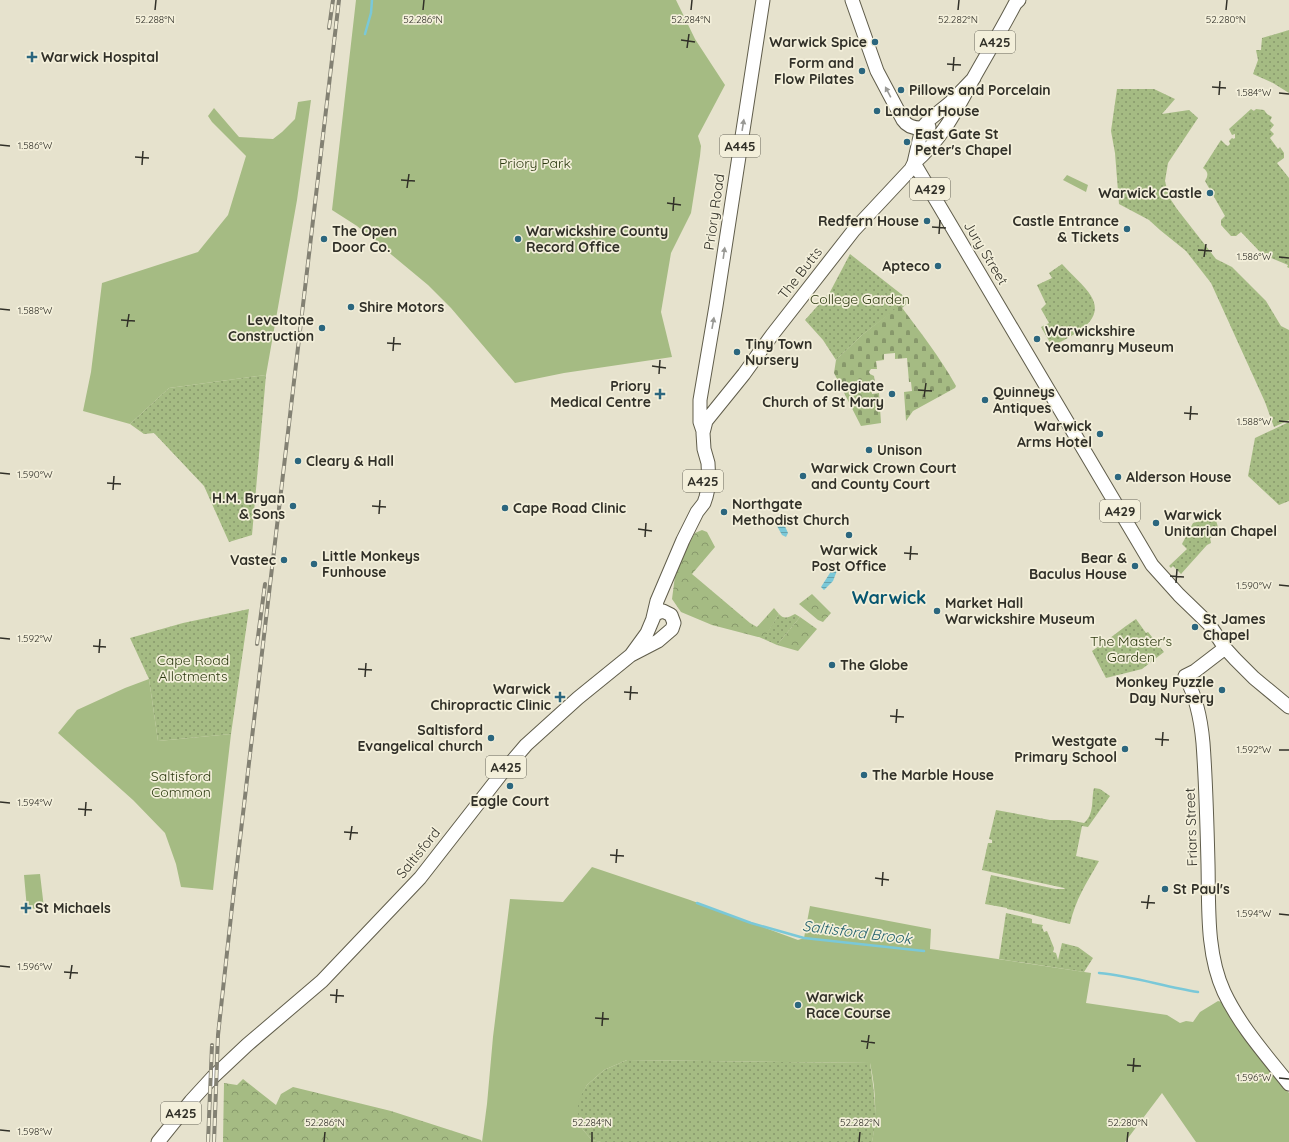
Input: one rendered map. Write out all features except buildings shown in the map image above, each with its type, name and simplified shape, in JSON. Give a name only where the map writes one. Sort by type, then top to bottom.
[{"type":"main road","name":"Priory Road","points":[[702,385],[716,306],[763,0]]},
{"type":"main road","points":[[852,0],[877,71],[905,124],[910,127],[922,128]]},
{"type":"main road","name":"A425","points":[[914,164],[925,154],[942,134],[1016,1]]},
{"type":"main road","name":"A425","points":[[914,164],[922,128],[930,119],[951,102],[974,78]]},
{"type":"main road","name":"A425","points":[[922,128],[933,126],[958,107]]},
{"type":"main road","name":"Jury Street","points":[[914,164],[1152,565],[1178,595],[1209,624],[1225,648]]},
{"type":"main road","name":"The Butts","points":[[718,406],[854,230],[914,164]]},
{"type":"main road","points":[[702,385],[706,400],[711,404],[718,406]]},
{"type":"main road","name":"A445","points":[[702,385],[699,411],[703,434]]},
{"type":"main road","name":"A425","points":[[632,656],[647,633],[657,601],[697,512],[704,503],[708,491],[708,462],[704,449],[703,434],[706,421],[718,406]]},
{"type":"main road","name":"A425","points":[[632,656],[658,641],[672,629],[674,618],[670,614],[666,600],[665,583]]},
{"type":"main road","points":[[668,633],[662,634],[656,631],[652,626],[652,620],[655,614],[661,611],[670,614]]},
{"type":"main road","name":"Friars Street","points":[[1225,648],[1195,671],[1185,676],[1194,696],[1202,737],[1210,931],[1213,956],[1224,992],[1239,1018],[1289,1084]]},
{"type":"main road","name":"A429","points":[[1225,648],[1254,678],[1289,707]]},
{"type":"main road","name":"Saltisford","points":[[158,1142],[196,1095],[224,1066],[306,996],[341,962],[424,874],[454,833],[526,745],[578,698],[632,656]]},
{"type":"green space","name":"Priory Park","points":[[356,0],[676,0],[695,39],[725,85],[698,136],[701,146],[691,213],[671,253],[661,312],[672,357],[564,373],[515,383],[451,308],[428,285],[357,226],[332,210]]},
{"type":"green space","points":[[1289,30],[1289,93],[1273,83],[1253,74],[1258,60],[1256,50],[1261,50],[1262,38]]},
{"type":"green space","points":[[1117,89],[1154,89],[1175,99],[1162,114],[1189,110],[1198,118],[1168,163],[1165,181],[1169,197],[1216,259],[1232,267],[1266,301],[1281,326],[1289,330],[1289,420],[1274,427],[1265,402],[1211,283],[1186,251],[1149,220],[1119,204],[1115,153],[1111,131]]},
{"type":"green space","points":[[311,100],[297,200],[266,375],[169,388],[130,424],[83,411],[91,372],[102,283],[198,252],[228,215],[246,156],[212,122],[208,116],[214,108],[239,137],[273,139],[295,119],[298,102]]},
{"type":"green space","points":[[1251,109],[1254,111],[1256,109],[1264,110],[1272,117],[1270,121],[1274,125],[1270,130],[1274,134],[1270,138],[1278,149],[1280,147],[1284,153],[1284,158],[1277,163],[1289,178],[1289,268],[1287,267],[1288,265],[1262,254],[1241,232],[1236,236],[1231,236],[1221,225],[1221,220],[1225,216],[1205,181],[1207,174],[1203,168],[1221,140],[1228,146],[1230,144],[1229,141],[1232,138],[1235,138],[1235,134],[1232,135],[1229,129]]},
{"type":"green space","points":[[1067,175],[1088,185],[1086,192],[1063,180]]},
{"type":"green space","name":"College Garden","points":[[850,254],[910,301],[902,308],[900,306],[862,335],[836,360],[823,340],[805,320],[830,292]]},
{"type":"green space","points":[[1062,264],[1091,296],[1095,305],[1094,314],[1084,327],[1068,338],[1052,346],[1041,327],[1049,323],[1041,309],[1046,304],[1037,285],[1052,278],[1049,273]]},
{"type":"green space","points":[[900,305],[937,355],[956,386],[955,388],[913,411],[906,421],[904,392],[912,391],[911,382],[909,382],[907,358],[895,359],[895,353],[884,354],[884,360],[876,361],[877,369],[871,369],[869,372],[874,376],[875,383],[871,384],[872,394],[879,393],[881,423],[861,426],[834,373],[836,360],[862,335]]},
{"type":"green space","points":[[266,375],[252,535],[229,542],[204,486],[154,433],[144,434],[130,424],[169,388]]},
{"type":"green space","points":[[1289,422],[1289,501],[1279,505],[1248,476],[1255,438]]},
{"type":"green space","points":[[1215,517],[1220,534],[1210,538],[1211,543],[1207,545],[1181,574],[1173,566],[1171,568],[1169,566],[1187,549],[1182,544],[1193,523]]},
{"type":"green space","points":[[702,530],[707,532],[715,547],[692,574],[750,623],[757,627],[774,608],[779,614],[765,637],[758,637],[712,625],[681,612],[672,599],[675,576],[688,545],[695,533]]},
{"type":"green space","points":[[812,594],[831,613],[823,622],[818,620],[799,604]]},
{"type":"green space","name":"Cape Road Allotments","points":[[249,609],[231,734],[158,741],[149,679],[130,638],[183,623]]},
{"type":"green space","points":[[779,614],[781,616],[789,617],[795,614],[800,617],[777,645],[759,637],[765,636]]},
{"type":"green space","points":[[800,617],[817,629],[798,651],[777,645]]},
{"type":"green space","name":"The Master's Garden","points":[[1136,619],[1146,633],[1148,632],[1164,652],[1142,669],[1106,678],[1092,651]]},
{"type":"green space","name":"Saltisford Common","points":[[149,679],[158,741],[231,734],[213,890],[181,887],[176,864],[165,833],[133,800],[58,733],[77,710],[125,688]]},
{"type":"green space","points":[[1094,788],[1100,789],[1110,796],[1088,827],[1082,826],[1076,856],[1099,861],[1078,899],[1070,924],[985,904],[991,875],[1056,889],[1065,889],[982,870],[988,843],[992,843],[992,840],[989,839],[996,810],[1050,820],[1069,820],[1084,823],[1090,815]]},
{"type":"green space","name":"Warwick Race Course","points":[[592,867],[690,900],[798,940],[804,938],[810,906],[931,929],[930,949],[1091,973],[1086,1003],[1167,1015],[1180,1023],[1186,1021],[1193,1022],[1200,1012],[1218,1001],[1222,1002],[1258,1056],[1289,1093],[1289,1142],[1196,1142],[1162,1093],[1125,1142],[872,1142],[875,1122],[875,1102],[874,1083],[870,1063],[627,1060],[604,1070],[587,1085],[578,1101],[578,1118],[583,1130],[592,1140],[601,1142],[482,1142],[510,899],[563,902]]},
{"type":"green space","points":[[40,874],[44,908],[27,909],[24,875]]},
{"type":"green space","points":[[1006,913],[1032,919],[1032,923],[1043,925],[1042,927],[1044,932],[1047,931],[1054,948],[1053,952],[1056,953],[1058,960],[1062,943],[1078,947],[1093,958],[1084,972],[999,959]]},
{"type":"green space","points":[[627,1060],[870,1063],[875,1112],[872,1142],[601,1142],[592,1140],[583,1130],[578,1118],[577,1101],[587,1085],[604,1070]]},
{"type":"green space","points":[[243,1079],[276,1105],[281,1094],[293,1087],[391,1111],[481,1140],[482,1142],[223,1142],[224,1083],[237,1085]]},
{"type":"water","points":[[778,523],[784,524],[788,533],[786,537],[782,535],[777,526]]},
{"type":"water","points":[[835,565],[838,568],[833,581],[824,590],[821,587]]},
{"type":"waterway","points":[[365,34],[371,13],[372,0]]},
{"type":"waterway","name":"Saltisford Brook","points":[[697,903],[751,923],[804,938],[924,951]]},
{"type":"waterway","name":"Saltisford Brook","points":[[1099,973],[1112,974],[1198,992]]},
{"type":"railway","points":[[329,28],[333,0]]},
{"type":"railway","points":[[214,1142],[218,1035],[232,907],[339,0]]},
{"type":"railway","points":[[257,644],[265,584]]},
{"type":"railway","points":[[208,1142],[212,1045]]},
{"type":"place","name":"Warwick Spice","points":[[875,42]]},
{"type":"place","name":"Warwick Hospital","points":[[32,57]]},
{"type":"place","name":"Form and Flow Pilates","points":[[862,71]]},
{"type":"place","name":"Pillows and Porcelain","points":[[901,90]]},
{"type":"place","name":"Landor House","points":[[877,111]]},
{"type":"place","name":"East Gate St Peter's Chapel","points":[[907,142]]},
{"type":"place","name":"Warwick Castle","points":[[1210,193]]},
{"type":"place","name":"Redfern House","points":[[927,221]]},
{"type":"place","name":"Castle Entrance & Tickets","points":[[1127,229]]},
{"type":"place","name":"The Open Door Co.","points":[[324,239]]},
{"type":"place","name":"Warwickshire County Record Office","points":[[518,239]]},
{"type":"place","name":"Apteco","points":[[938,266]]},
{"type":"place","name":"Shire Motors","points":[[351,307]]},
{"type":"place","name":"Leveltone Construction","points":[[322,328]]},
{"type":"place","name":"Warwickshire Yeomanry Museum","points":[[1037,339]]},
{"type":"place","name":"Tiny Town Nursery","points":[[737,352]]},
{"type":"place","name":"Priory Medical Centre","points":[[660,394]]},
{"type":"place","name":"Collegiate Church of St Mary","points":[[892,394]]},
{"type":"place","name":"Quinneys Antiques","points":[[985,400]]},
{"type":"place","name":"Warwick Arms Hotel","points":[[1100,434]]},
{"type":"place","name":"Unison","points":[[869,450]]},
{"type":"place","name":"Cleary & Hall","points":[[298,461]]},
{"type":"place","name":"Warwick Crown Court and County Court","points":[[803,476]]},
{"type":"place","name":"Alderson House","points":[[1118,477]]},
{"type":"place","name":"H.M. Bryan & Sons","points":[[293,506]]},
{"type":"place","name":"Cape Road Clinic","points":[[505,508]]},
{"type":"place","name":"Northgate Methodist Church","points":[[724,512]]},
{"type":"place","name":"Warwick Unitarian Chapel","points":[[1156,523]]},
{"type":"place","name":"Warwick Post Office","points":[[849,535]]},
{"type":"place","name":"Vastec","points":[[284,560]]},
{"type":"place","name":"Little Monkeys Funhouse","points":[[314,564]]},
{"type":"place","name":"Bear & Baculus House","points":[[1135,566]]},
{"type":"place","name":"Market Hall Warwickshire Museum","points":[[937,611]]},
{"type":"place","name":"St James Chapel","points":[[1195,627]]},
{"type":"place","name":"The Globe","points":[[832,665]]},
{"type":"place","name":"Monkey Puzzle Day Nursery","points":[[1222,690]]},
{"type":"place","name":"Warwick Chiropractic Clinic","points":[[560,697]]},
{"type":"place","name":"Saltisford Evangelical church","points":[[491,738]]},
{"type":"place","name":"Westgate Primary School","points":[[1125,749]]},
{"type":"place","name":"The Marble House","points":[[864,775]]},
{"type":"place","name":"Eagle Court","points":[[510,786]]},
{"type":"place","name":"St Paul's","points":[[1165,889]]},
{"type":"place","name":"St Michaels","points":[[26,908]]},
{"type":"place","name":"Warwick Race Course","points":[[798,1005]]},
{"type":"district","name":"Warwick","points":[[889,597]]}]
